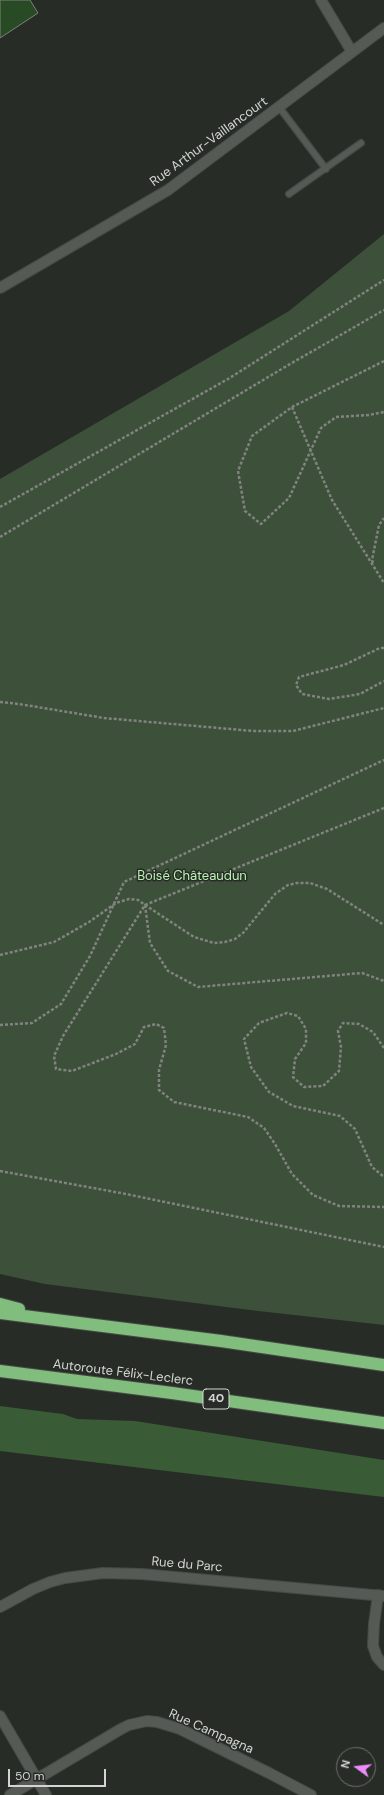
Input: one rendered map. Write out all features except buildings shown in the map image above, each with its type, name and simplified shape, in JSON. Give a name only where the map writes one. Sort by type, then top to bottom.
[{"type":"highway","points":[[0,1304],[64,1322]]},
{"type":"highway","points":[[0,1313],[221,1341],[384,1365]]},
{"type":"highway","name":"Autoroute Félix-Leclerc","points":[[0,1371],[172,1393],[384,1423]]},
{"type":"highway","points":[[0,1375],[48,1378]]},
{"type":"street","points":[[322,0],[352,52]]},
{"type":"street","name":"Rue Arthur-Vaillancourt","points":[[0,288],[168,190],[384,28]]},
{"type":"street","name":"Rue du Parc","points":[[0,1607],[33,1589],[50,1582],[103,1572],[142,1574],[381,1596],[374,1624],[373,1646],[384,1665]]},
{"type":"street","points":[[0,1716],[46,1795]]},
{"type":"street","name":"Rue Campagna","points":[[10,1795],[121,1729],[129,1725],[147,1721],[157,1722],[180,1729],[311,1795]]},
{"type":"lane","points":[[279,107],[326,168]]},
{"type":"lane","points":[[290,194],[361,143]]},
{"type":"path","points":[[0,507],[228,379],[384,280]]},
{"type":"path","points":[[0,537],[285,367],[384,310]]},
{"type":"path","points":[[384,362],[292,407],[252,436],[238,471],[245,511],[261,524],[289,498],[321,428],[336,417],[384,412]]},
{"type":"path","points":[[292,407],[332,500],[383,577]]},
{"type":"path","points":[[384,518],[379,526],[372,560],[383,577],[384,583]]},
{"type":"path","points":[[384,648],[380,648],[344,665],[300,677],[296,685],[302,694],[329,699],[360,694],[384,681]]},
{"type":"path","points":[[0,702],[104,718],[253,731],[293,732],[384,708]]},
{"type":"path","points":[[0,1025],[32,1023],[61,1004],[90,956],[124,882],[384,760]]},
{"type":"path","points":[[384,808],[145,904],[63,1036],[54,1056],[56,1069],[72,1071],[116,1054],[136,1044],[144,1028],[156,1024],[164,1028],[166,1045],[159,1070],[159,1090],[174,1102],[248,1117],[264,1128],[292,1174],[313,1195],[340,1206],[384,1207]]},
{"type":"path","points":[[0,954],[54,942],[85,925],[120,901],[129,899],[138,900],[145,904],[194,937],[208,942],[220,943],[235,939],[243,934],[270,898],[279,891],[292,884],[303,883],[326,889],[384,925]]},
{"type":"path","points":[[145,904],[150,943],[168,971],[198,987],[362,973],[384,981]]},
{"type":"path","points":[[384,1048],[373,1032],[359,1024],[343,1023],[338,1031],[341,1047],[339,1071],[323,1086],[304,1087],[293,1077],[295,1059],[306,1044],[306,1029],[298,1016],[287,1013],[259,1023],[244,1039],[251,1067],[269,1092],[293,1106],[340,1116],[355,1129],[372,1167],[384,1177]]},
{"type":"path","points":[[0,1171],[126,1194],[384,1247]]},
{"type":"green space","name":"Boisé Châteaudun","points":[[384,234],[384,1325],[258,1311],[45,1284],[0,1274],[0,479],[289,311]]},
{"type":"green space","points":[[0,1406],[63,1414],[77,1419],[135,1421],[384,1460],[384,1497],[0,1451]]}]
